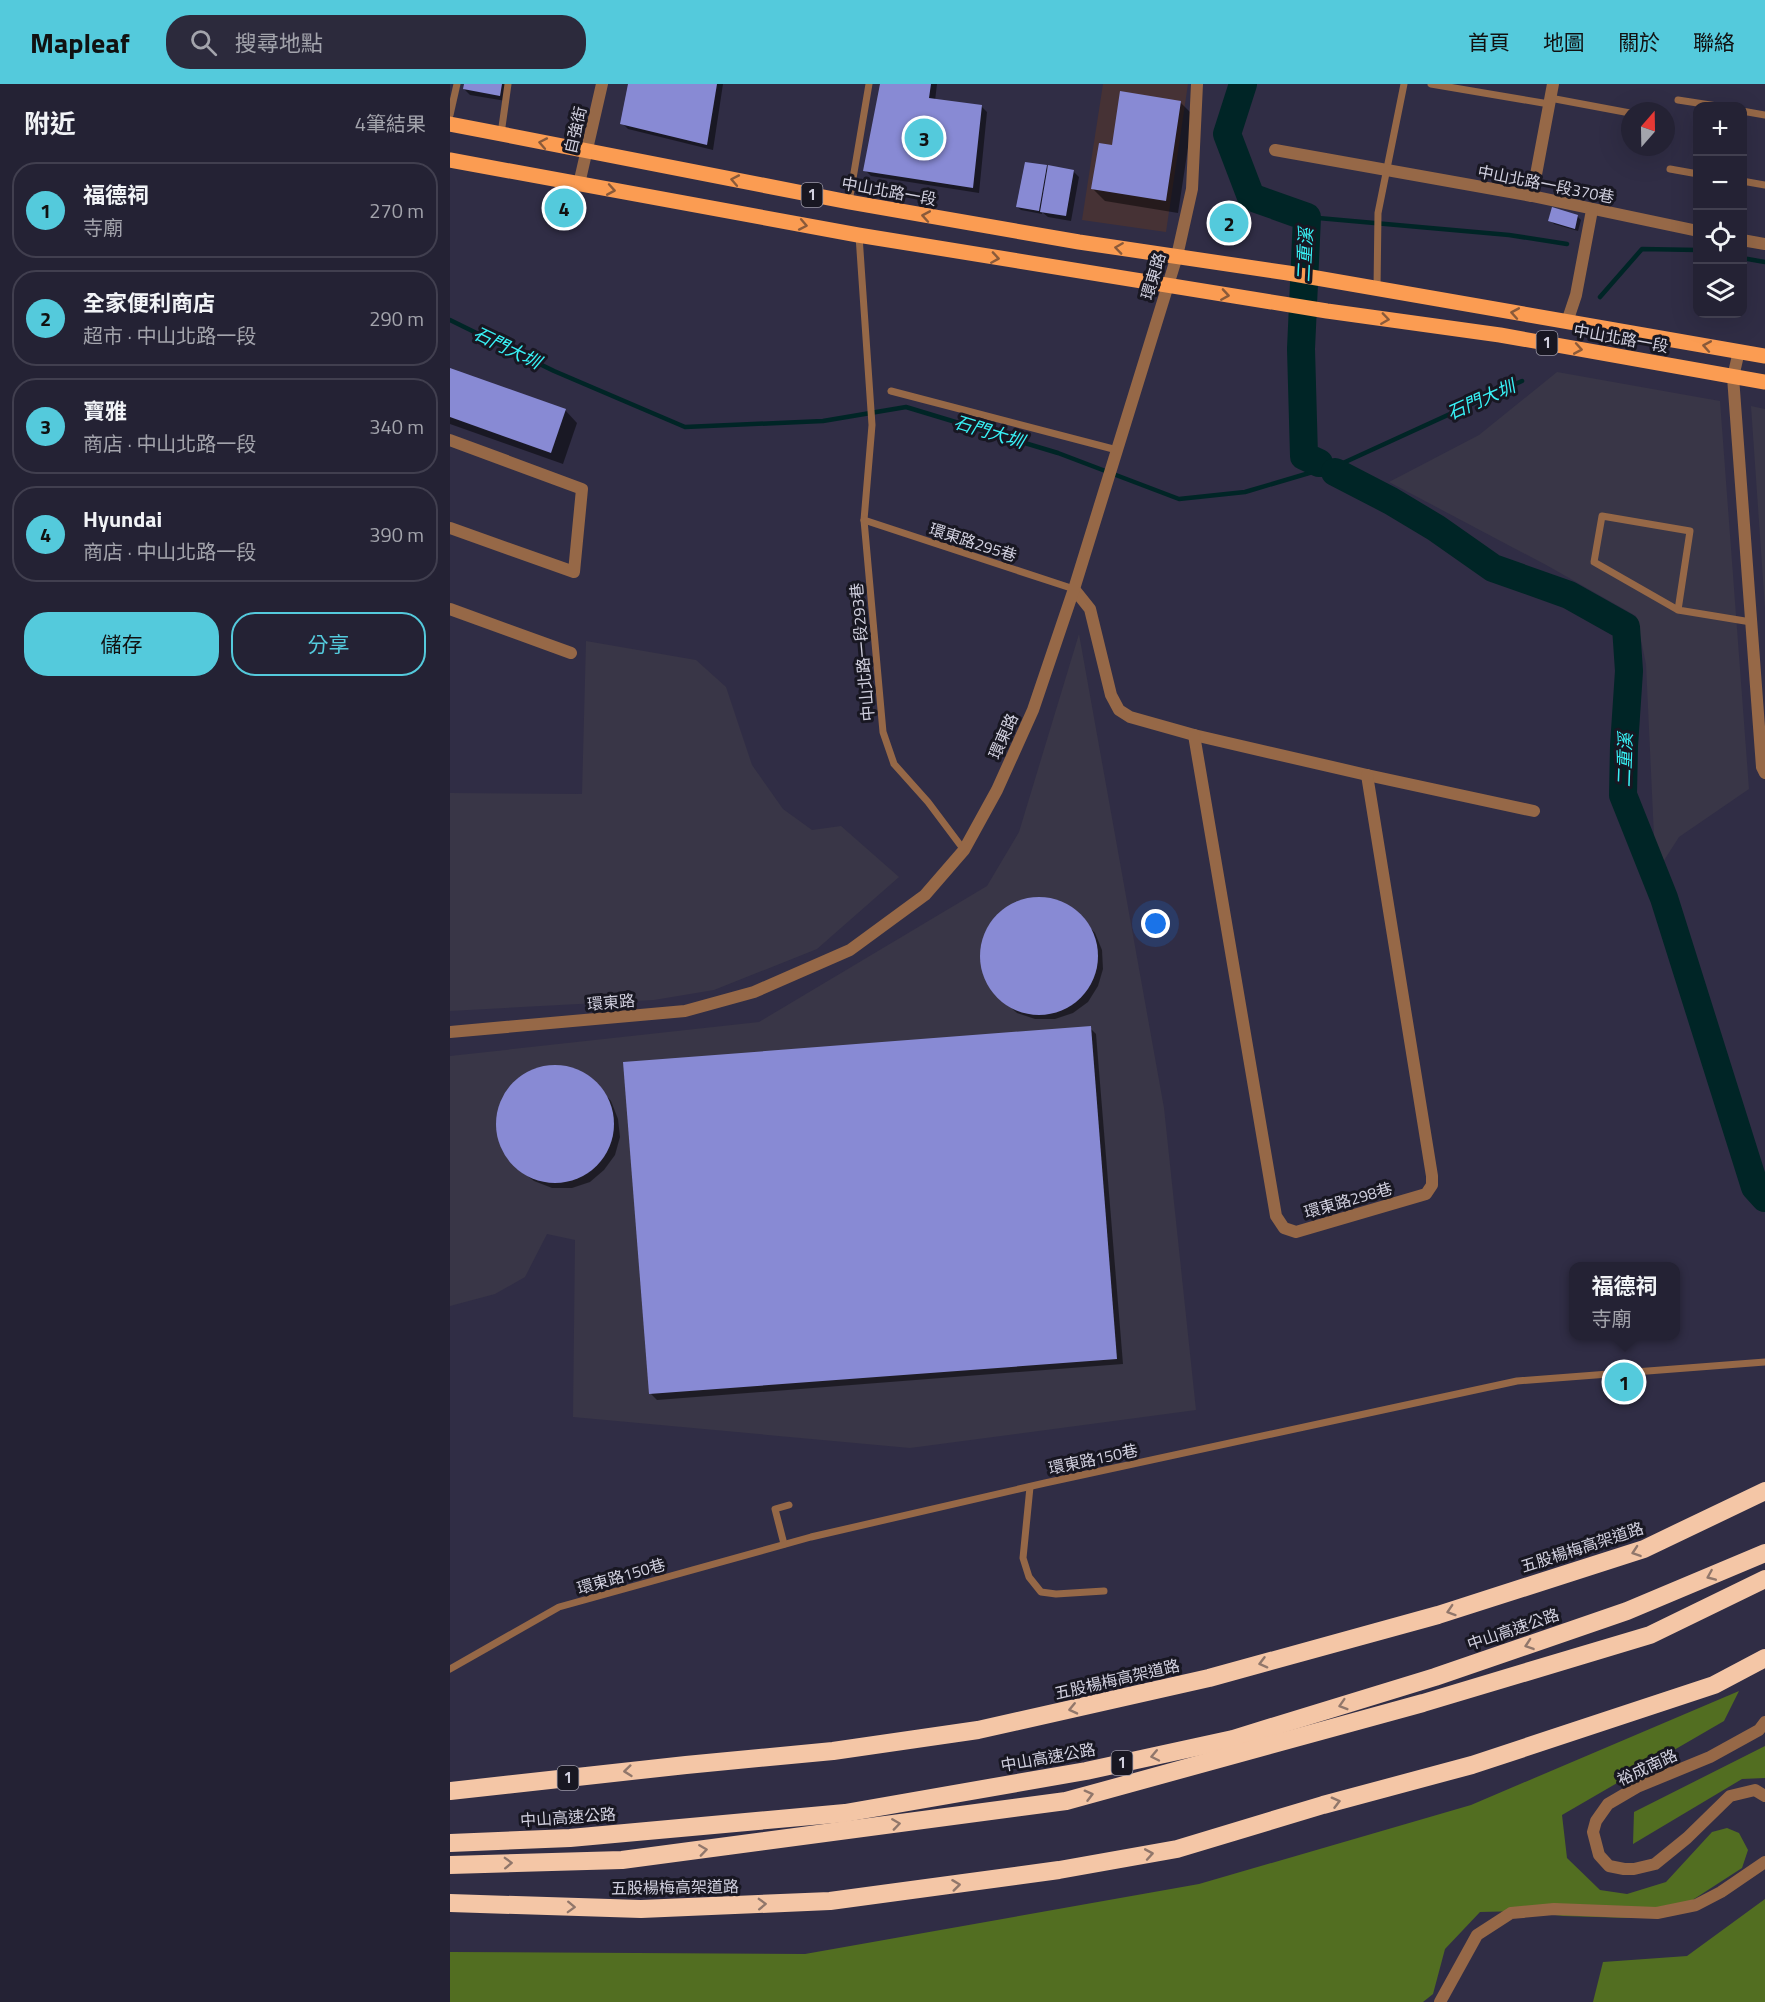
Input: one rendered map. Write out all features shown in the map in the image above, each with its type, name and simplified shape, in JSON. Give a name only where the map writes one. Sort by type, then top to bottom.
[{"type":"highway","name":"五股楊梅高架道路","points":[[450,1791],[686,1765],[833,1752],[978,1730],[1209,1678],[1438,1615],[1644,1549],[1765,1491]]},
{"type":"highway","name":"中山高速公路","points":[[450,1843],[570,1838],[845,1812],[1086,1771],[1233,1739],[1435,1677],[1627,1611],[1765,1553]]},
{"type":"highway","name":"1","points":[[450,1865],[622,1860],[1066,1801],[1423,1703],[1650,1635],[1765,1579]]},
{"type":"highway","name":"五股楊梅高架道路","points":[[450,1903],[641,1909],[830,1901],[1048,1872],[1177,1849],[1323,1805],[1472,1765],[1714,1684],[1765,1658]]},
{"type":"main road","name":"中山北路一段","points":[[450,124],[849,202],[1079,243],[1288,273],[1765,356]]},
{"type":"main road","name":"1","points":[[450,160],[858,236],[1167,286]]},
{"type":"main road","name":"中山北路一段","points":[[1167,286],[1500,335],[1765,382]]},
{"type":"street","name":"自強街","points":[[579,184],[602,84]]},
{"type":"street","name":"環東路","points":[[450,1032],[685,1011],[754,992],[850,950],[925,895],[964,850],[997,790],[1033,710],[1101,503],[1176,256],[1191,189],[1197,84]]},
{"type":"street","points":[[1532,196],[1553,84]]},
{"type":"street","name":"中山北路一段370巷","points":[[1275,150],[1532,196],[1693,230]]},
{"type":"street","points":[[1567,322],[1575,295],[1592,210]]},
{"type":"street","points":[[1747,241],[1765,244]]},
{"type":"street","points":[[1739,351],[1733,377],[1762,767],[1765,773]]},
{"type":"street","points":[[450,440],[582,489],[574,572],[450,528]]},
{"type":"street","points":[[1074,589],[1090,609],[1111,695],[1119,710],[1130,717],[1194,735],[1533,811]]},
{"type":"street","points":[[450,609],[571,653]]},
{"type":"street","name":"環東路298巷","points":[[1194,735],[1276,1216],[1284,1228],[1296,1232],[1426,1194],[1432,1185],[1367,775]]},
{"type":"street","name":"裕成南路","points":[[1765,1722],[1759,1730],[1710,1757],[1637,1787],[1608,1804],[1596,1821],[1593,1832],[1599,1855],[1609,1866],[1624,1869],[1655,1864],[1687,1838],[1730,1796],[1755,1790],[1765,1797]]},
{"type":"street","points":[[1440,2002],[1477,1935],[1511,1913],[1554,1909],[1657,1913],[1696,1905],[1721,1892],[1765,1862]]},
{"type":"lane","points":[[450,115],[457,84]]},
{"type":"lane","points":[[501,134],[508,84]]},
{"type":"lane","points":[[849,202],[868,84]]},
{"type":"lane","points":[[1377,289],[1378,213],[1404,84]]},
{"type":"lane","points":[[1431,84],[1621,112]]},
{"type":"lane","points":[[1678,100],[1693,102]]},
{"type":"lane","points":[[1747,112],[1765,115]]},
{"type":"lane","points":[[1670,169],[1693,173]]},
{"type":"lane","points":[[1747,183],[1765,185]]},
{"type":"lane","name":"中山北路一段293巷","points":[[858,236],[872,425],[864,520],[883,732],[894,764],[928,802],[964,850]]},
{"type":"lane","points":[[891,391],[1115,456]]},
{"type":"lane","points":[[1678,610],[1690,531],[1602,516],[1594,562],[1678,610],[1751,622]]},
{"type":"lane","name":"環東路295巷","points":[[864,520],[1074,589]]},
{"type":"lane","name":"環東路150巷","points":[[450,1669],[559,1607],[784,1544],[1030,1486],[1517,1381],[1765,1362]]},
{"type":"lane","points":[[1030,1486],[1023,1558],[1029,1577],[1041,1592],[1056,1594],[1104,1591]]},
{"type":"lane","points":[[784,1544],[775,1509],[789,1505]]},
{"type":"shaded area","points":[[1103,84],[1188,84],[1166,232],[1082,220]]},
{"type":"shaded area","points":[[1557,372],[1720,401],[1749,789],[1679,837],[1663,862],[1654,837],[1646,664],[1636,616],[1548,566],[1389,482],[1479,435]]},
{"type":"shaded area","points":[[1751,406],[1765,409],[1765,609]]},
{"type":"shaded area","points":[[1079,634],[1164,1108],[1196,1410],[910,1448],[573,1417],[575,1240],[547,1234],[525,1277],[495,1294],[450,1306],[450,1056],[759,1022],[987,886],[1019,832]]},
{"type":"shaded area","points":[[586,641],[696,660],[726,687],[752,765],[783,809],[812,830],[841,826],[899,877],[817,949],[714,990],[654,1000],[450,1011],[450,793],[582,794]]},
{"type":"green space","points":[[1739,1691],[1724,1721],[1562,1815],[1567,1858],[1600,1890],[1627,1894],[1666,1882],[1712,1832],[1727,1828],[1739,1833],[1748,1850],[1742,1868],[1677,1910],[1628,1918],[1563,1916],[1522,1911],[1480,1912],[1445,1949],[1433,1994],[1423,2002],[450,2002],[450,1952],[805,1954],[1199,1884],[1471,1805]]},
{"type":"green space","points":[[1765,1746],[1765,1778],[1742,1779],[1633,1844],[1634,1812]]},
{"type":"green space","points":[[1765,1899],[1765,2002],[1593,2002],[1603,1962],[1687,1956]]},
{"type":"building","points":[[464,84],[502,84],[500,96],[463,89]]},
{"type":"building","points":[[628,84],[717,84],[707,145],[620,124]]},
{"type":"building","points":[[880,84],[931,84],[929,98],[982,105],[973,188],[863,171]]},
{"type":"building","points":[[1120,91],[1181,101],[1166,201],[1091,189],[1099,143],[1112,145]]},
{"type":"building","points":[[1025,162],[1047,165],[1039,211],[1016,207]]},
{"type":"building","points":[[1048,165],[1074,170],[1066,216],[1040,212]]},
{"type":"building","points":[[1552,207],[1578,215],[1575,229],[1548,221]]},
{"type":"building","points":[[450,368],[566,409],[551,453],[450,417]]},
{"type":"building","points":[[1039,897],[1072,907],[1088,923],[1098,956],[1088,989],[1072,1005],[1039,1015],[1006,1005],[990,989],[980,956],[990,923],[1006,907]]},
{"type":"building","points":[[1091,1026],[1117,1359],[649,1394],[623,1062]]},
{"type":"building","points":[[555,1065],[588,1075],[604,1091],[614,1124],[604,1157],[588,1173],[555,1183],[522,1173],[506,1157],[496,1124],[506,1091],[522,1075]]},
{"type":"building","points":[[1619,1376],[1629,1376],[1629,1387],[1619,1388]]},
{"type":"waterway","name":"二重溪","points":[[1243,84],[1227,134],[1251,197],[1307,217],[1301,349],[1304,456],[1319,463]]},
{"type":"waterway","points":[[1307,217],[1509,235],[1567,244]]},
{"type":"waterway","name":"石門大圳","points":[[1600,297],[1642,249],[1693,250]]},
{"type":"waterway","name":"石門大圳","points":[[1747,259],[1765,262]]},
{"type":"waterway","name":"石門大圳","points":[[450,320],[554,371],[685,427],[823,421],[906,407],[1058,453],[1179,499],[1245,492],[1343,463],[1522,381]]},
{"type":"waterway","name":"二重溪","points":[[1335,472],[1436,528],[1493,568],[1569,595],[1626,627],[1629,671],[1623,795],[1664,898],[1755,1187],[1765,1198]]},
{"type":"place","name":"寶雅","points":[[924,138]]},
{"type":"place","name":"Hyundai","points":[[564,208]]},
{"type":"place","name":"全家便利商店","points":[[1229,223]]},
{"type":"place","name":"福德祠","points":[[1624,1382]]}]
